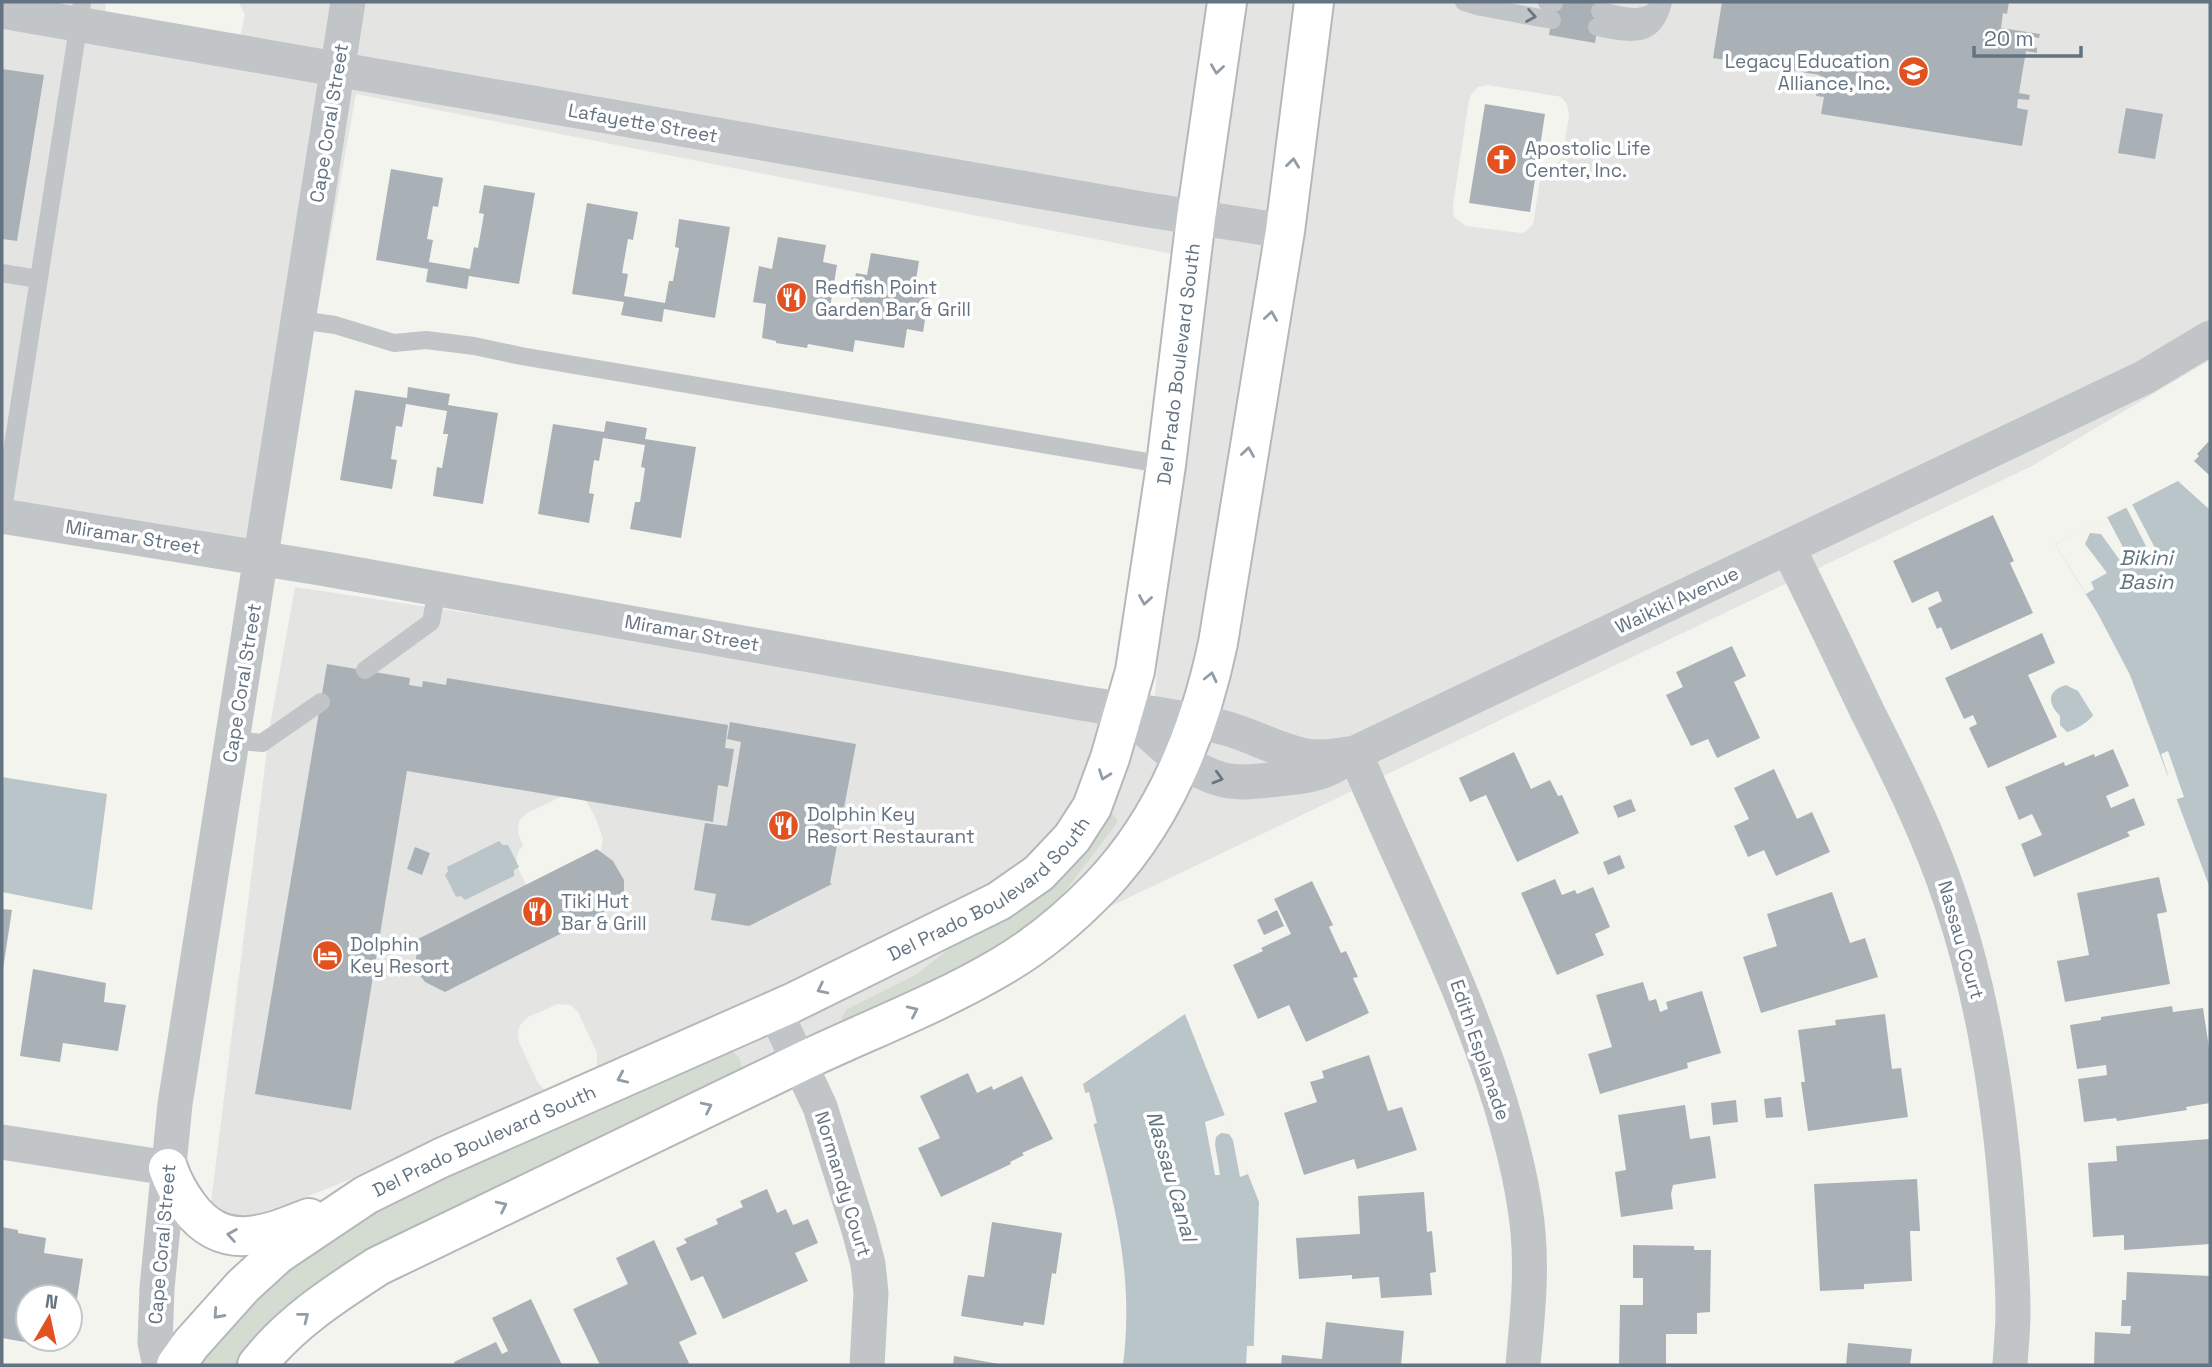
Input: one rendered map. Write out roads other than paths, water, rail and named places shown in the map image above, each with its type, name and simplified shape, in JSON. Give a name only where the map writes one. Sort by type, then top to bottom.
[{"type":"street","name":"Cape Coral Street","points":[[160,1365],[155,1343],[156,1302],[177,1091],[348,2]]},
{"type":"street","name":"Del Prado Boulevard South","points":[[176,1365],[191,1344],[243,1286],[278,1254],[366,1195],[441,1158],[775,1011],[999,901],[1039,873],[1072,838],[1092,807],[1125,710],[1135,671],[1166,465],[1196,218],[1227,2]]},
{"type":"street","points":[[257,1365],[289,1328],[325,1300],[378,1266],[799,1063],[945,996],[1002,966],[1037,943],[1070,916],[1101,886],[1127,855],[1151,819],[1182,763],[1209,685],[1285,231],[1314,2]]},
{"type":"street","name":"Lafayette Street","points":[[2,11],[80,13],[337,69],[1196,218],[1285,231]]},
{"type":"street","name":"Waikiki Avenue","points":[[1125,710],[1198,722],[1251,735],[1283,750],[1308,756],[1355,753],[2146,377],[2210,338]]},
{"type":"street","name":"Miramar Street","points":[[2,516],[260,558],[1125,710]]},
{"type":"street","name":"Nassau Court","points":[[1788,548],[1933,850],[1962,937],[1990,1056],[2003,1149],[2013,1314],[2010,1365]]},
{"type":"street","points":[[1125,710],[1182,763],[1226,781],[1301,777],[1328,770],[1355,753]]},
{"type":"street","name":"Edith Esplanade","points":[[1355,753],[1457,981],[1489,1068],[1512,1143],[1528,1232],[1530,1274],[1523,1365]]},
{"type":"street","name":"Normandy Court","points":[[775,1011],[820,1107],[843,1174],[868,1264],[871,1293],[867,1365]]},
{"type":"street","points":[[2,1142],[168,1168],[173,1182],[194,1213],[206,1227],[226,1236],[246,1237],[268,1232],[366,1195]]},
{"type":"lane","points":[[1464,2],[1481,8],[1551,8]]},
{"type":"lane","points":[[1599,19],[1625,32],[1643,30],[1656,22],[1662,2]]},
{"type":"lane","points":[[2,516],[80,13]]},
{"type":"lane","points":[[2,273],[38,279]]},
{"type":"lane","points":[[300,320],[335,326],[394,343],[426,340],[474,346],[1166,465]]},
{"type":"lane","points":[[365,670],[430,622],[437,589]]},
{"type":"lane","points":[[233,740],[262,743],[321,702]]},
{"type":"water","name":"Bikini Basin","points":[[2178,481],[2210,510],[2210,888],[2130,675],[2098,614],[2055,544]]},
{"type":"water","points":[[2066,685],[2078,691],[2093,715],[2082,725],[2067,732],[2060,725],[2060,716],[2051,702],[2052,694]]},
{"type":"water","points":[[2,777],[107,794],[92,910],[2,892]]},
{"type":"water","points":[[499,841],[508,845],[519,867],[514,870],[514,876],[465,900],[461,896],[456,897],[445,875],[447,867]]},
{"type":"water","name":"Nassau Canal","points":[[1185,1014],[1259,1202],[1253,1365],[1123,1365],[1126,1291],[1123,1257],[1110,1189],[1083,1084]]},
{"type":"place","name":"Legacy Education Alliance, Inc.","points":[[1913,72]]},
{"type":"place","name":"Apostolic Life Center, Inc.","points":[[1502,159]]},
{"type":"place","name":"Redfish Point Garden Bar & Grill","points":[[792,298]]},
{"type":"place","name":"Dolphin Key Resort Restaurant","points":[[784,825]]},
{"type":"place","name":"Tiki Hut Bar & Grill","points":[[538,912]]},
{"type":"place","name":"Dolphin Key Resort","points":[[327,955]]}]
